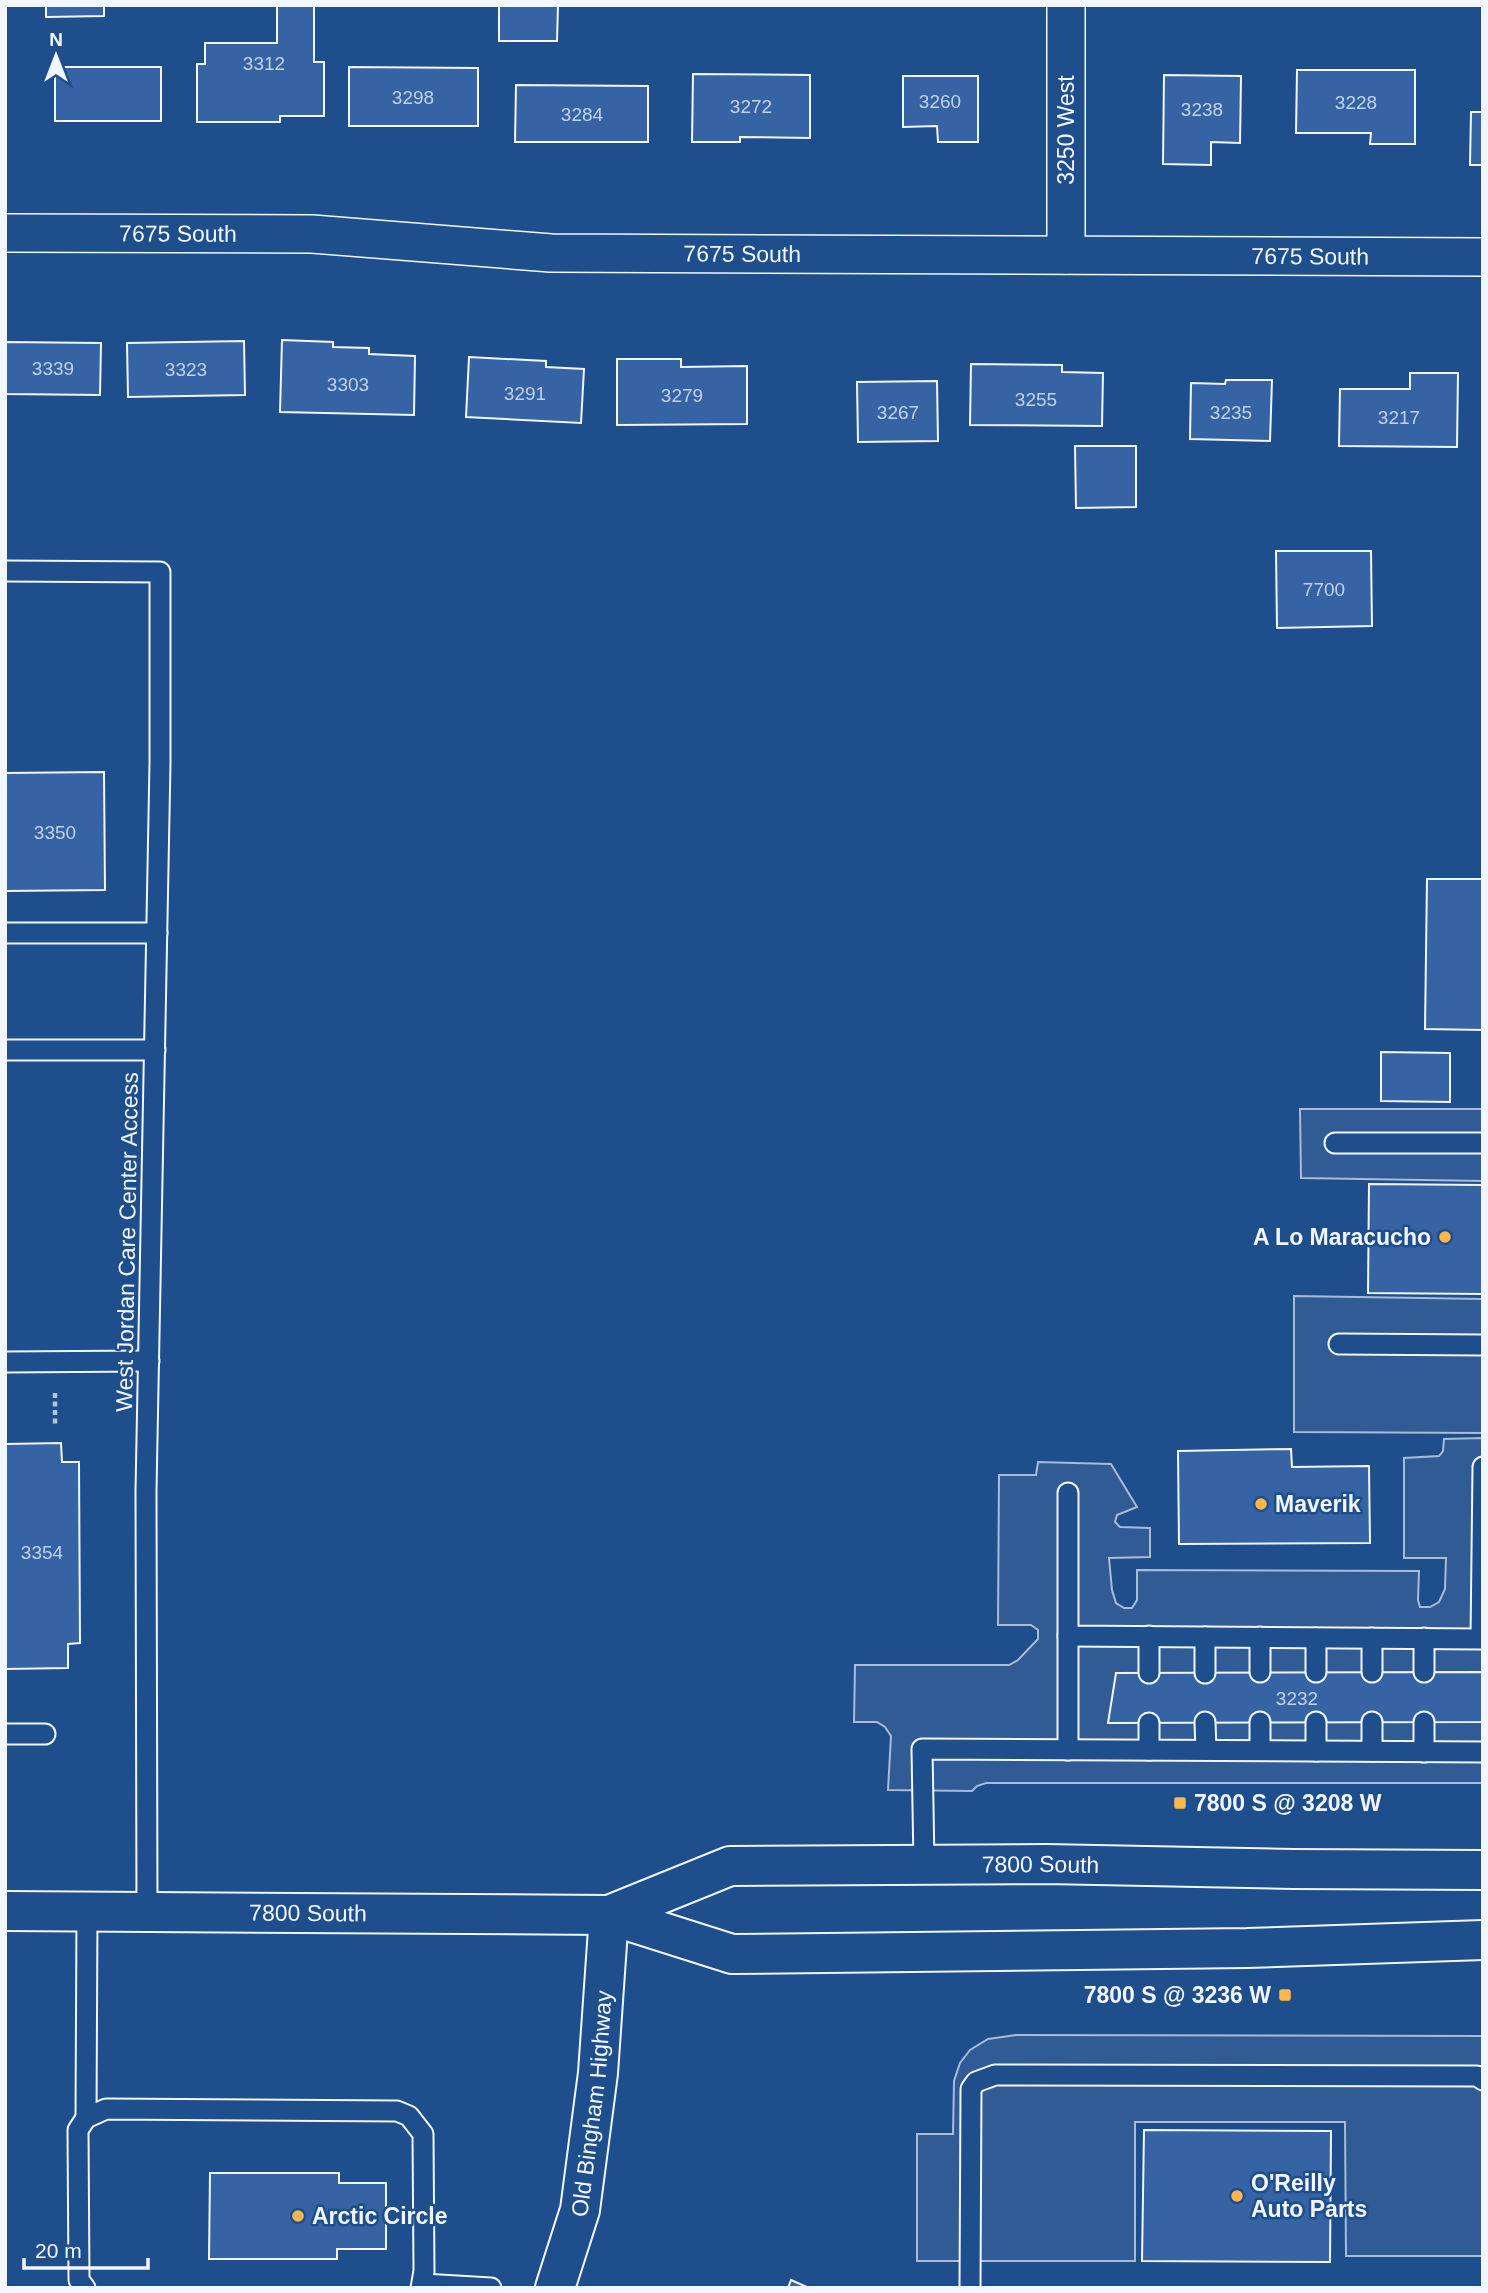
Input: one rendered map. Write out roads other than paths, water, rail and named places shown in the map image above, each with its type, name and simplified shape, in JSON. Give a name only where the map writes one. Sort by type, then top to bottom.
[{"type":"main road","name":"7800 South","points":[[609,1916],[730,1866],[924,1864],[1483,1870]]},
{"type":"main road","name":"7800 South","points":[[5,1912],[609,1916],[732,1954],[1247,1948],[1483,1940]]},
{"type":"main road","name":"Old Bingham Highway","points":[[555,2288],[580,2210],[598,2073],[609,1916]]},
{"type":"street","name":"3250 West","points":[[1066,5],[1066,255]]},
{"type":"street","name":"7675 South","points":[[5,233],[312,234],[551,253],[1483,257]]},
{"type":"lane","name":"West Jordan Care Center Access","points":[[5,571],[160,572],[160,763],[146,1491],[148,1912]]},
{"type":"lane","points":[[5,933],[157,933]]},
{"type":"lane","points":[[5,1050],[155,1050]]},
{"type":"lane","points":[[1335,1143],[1483,1143]]},
{"type":"lane","points":[[1339,1344],[1483,1345]]},
{"type":"lane","points":[[5,1363],[149,1361]]},
{"type":"lane","points":[[1068,1636],[1482,1639],[1483,1466]]},
{"type":"lane","points":[[1068,1493],[1068,1750]]},
{"type":"lane","points":[[1149,1636],[1149,1673]]},
{"type":"lane","points":[[1205,1637],[1205,1673]]},
{"type":"lane","points":[[1260,1637],[1260,1672]]},
{"type":"lane","points":[[1316,1638],[1316,1672]]},
{"type":"lane","points":[[1373,1638],[1373,1672]]},
{"type":"lane","points":[[1424,1638],[1424,1672]]},
{"type":"lane","points":[[1205,1722],[1206,1751]]},
{"type":"lane","points":[[1260,1722],[1260,1751]]},
{"type":"lane","points":[[1316,1722],[1316,1751]]},
{"type":"lane","points":[[1373,1722],[1373,1751]]},
{"type":"lane","points":[[1424,1722],[1424,1752]]},
{"type":"lane","points":[[1149,1723],[1149,1751]]},
{"type":"lane","points":[[5,1734],[45,1734]]},
{"type":"lane","points":[[924,1864],[922,1749],[1483,1752]]},
{"type":"lane","points":[[86,2118],[87,1912]]},
{"type":"lane","points":[[970,2288],[971,2090],[976,2082],[995,2075],[1477,2076],[1483,2080]]},
{"type":"lane","points":[[85,2288],[79,2280],[78,2130],[86,2118],[106,2109],[397,2111],[410,2116],[423,2134],[422,2286],[491,2288]]},
{"type":"place","name":"A Lo Maracucho","points":[[1445,1237]]},
{"type":"place","name":"Maverik","points":[[1261,1504]]},
{"type":"place","name":"7800 S @ 3208 W","points":[[1180,1803]]},
{"type":"place","name":"7800 S @ 3236 W","points":[[1285,1995]]},
{"type":"place","name":"O'Reilly Auto Parts","points":[[1237,2196]]},
{"type":"place","name":"Arctic Circle","points":[[298,2216]]}]
